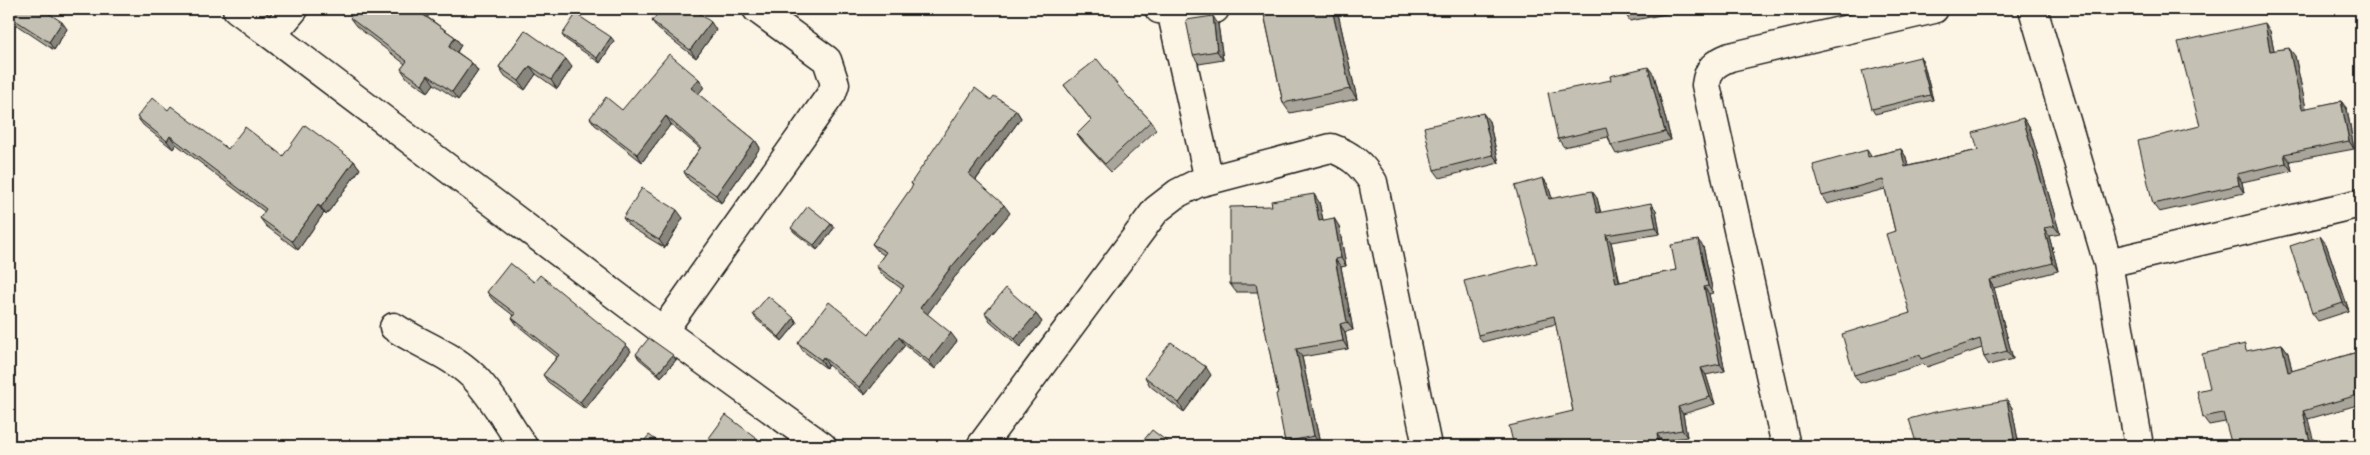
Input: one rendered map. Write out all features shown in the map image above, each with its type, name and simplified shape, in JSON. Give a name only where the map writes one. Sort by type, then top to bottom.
[{"type":"street","points":[[238,9],[663,331],[822,446]]},
{"type":"street","points":[[272,35],[294,9]]},
{"type":"street","points":[[663,331],[832,93],[835,84],[827,60],[757,9]]},
{"type":"street","points":[[1209,180],[1165,10],[1193,13],[1215,9]]},
{"type":"street","points":[[1786,446],[1706,85],[1707,76],[1717,62],[1730,57],[1934,9]]},
{"type":"street","points":[[2033,9],[2108,263],[2138,446]]},
{"type":"street","points":[[981,446],[1156,210],[1178,192],[1209,180],[1331,148],[1347,154],[1362,165],[1373,182],[1427,446]]},
{"type":"street","points":[[2108,263],[2361,204]]},
{"type":"street","points":[[394,327],[410,338],[427,344],[473,376],[523,446]]},
{"type":"building","points":[[9,9],[42,9],[62,22],[49,42],[9,16]]},
{"type":"building","points":[[357,9],[422,9],[419,12],[455,37],[449,47],[472,63],[452,92],[428,75],[422,84],[401,69],[407,61],[350,18]]},
{"type":"building","points":[[661,9],[693,9],[711,22],[690,50],[652,21]]},
{"type":"building","points":[[1263,9],[1332,9],[1350,89],[1283,103]]},
{"type":"building","points":[[1623,9],[1642,9],[1624,12]]},
{"type":"building","points":[[576,14],[611,37],[597,58],[562,35]]},
{"type":"building","points":[[1213,16],[1217,51],[1193,55],[1186,20]]},
{"type":"building","points":[[2265,23],[2270,51],[2289,48],[2302,109],[2341,101],[2349,141],[2284,154],[2286,163],[2237,174],[2239,185],[2153,204],[2138,141],[2200,126],[2178,42]]},
{"type":"building","points":[[525,30],[566,59],[551,80],[530,66],[519,81],[499,67]]},
{"type":"building","points":[[669,54],[699,79],[691,88],[755,140],[716,195],[684,172],[701,147],[666,116],[637,154],[590,118],[606,97],[622,110]]},
{"type":"building","points":[[1920,57],[1930,95],[1872,109],[1862,71]]},
{"type":"building","points":[[1097,59],[1125,94],[1151,121],[1105,164],[1077,134],[1091,120],[1064,85]]},
{"type":"building","points":[[1648,67],[1665,132],[1611,145],[1606,128],[1558,139],[1548,93],[1611,80],[1610,76]]},
{"type":"building","points":[[975,88],[991,100],[994,96],[1016,110],[969,174],[1004,205],[948,271],[920,308],[951,333],[929,361],[899,337],[859,387],[823,357],[821,360],[798,343],[829,302],[869,334],[904,286],[876,266],[886,252],[872,244],[913,185],[911,183]]},
{"type":"building","points":[[153,97],[168,110],[171,106],[228,149],[245,127],[283,156],[305,125],[354,161],[321,207],[318,205],[292,241],[260,218],[266,209],[170,136],[167,141],[137,117]]},
{"type":"building","points":[[1483,113],[1493,155],[1434,170],[1424,127]]},
{"type":"building","points":[[2023,118],[2054,226],[2044,228],[2053,263],[1989,280],[2007,351],[1984,357],[1980,339],[1921,359],[1920,355],[1854,375],[1842,334],[1910,313],[1886,234],[1895,231],[1883,180],[1822,196],[1813,165],[1867,150],[1868,157],[1901,149],[1905,167],[1978,150],[1973,133]]},
{"type":"building","points":[[1543,178],[1549,199],[1592,191],[1597,213],[1651,203],[1656,227],[1606,235],[1616,283],[1676,270],[1671,245],[1698,240],[1708,286],[1704,287],[1720,364],[1701,368],[1710,397],[1678,407],[1682,430],[1657,434],[1659,446],[1565,446],[1564,443],[1549,446],[1514,446],[1509,426],[1573,411],[1554,316],[1478,335],[1464,281],[1537,263],[1515,186]]},
{"type":"building","points":[[642,188],[677,210],[659,240],[623,218]]},
{"type":"building","points":[[1314,194],[1319,221],[1334,218],[1341,258],[1335,259],[1347,322],[1340,324],[1343,341],[1296,349],[1314,436],[1285,442],[1276,394],[1278,393],[1256,284],[1230,284],[1230,207],[1272,206],[1271,201]]},
{"type":"building","points":[[808,206],[831,224],[814,245],[791,228]]},
{"type":"building","points":[[2320,236],[2343,303],[2312,313],[2290,246]]},
{"type":"building","points":[[510,263],[534,282],[540,275],[626,345],[580,402],[543,375],[559,355],[512,318],[516,314],[487,292]]},
{"type":"building","points":[[1006,288],[1036,314],[1015,339],[985,313]]},
{"type":"building","points":[[768,296],[794,318],[779,337],[753,314]]},
{"type":"building","points":[[649,338],[673,355],[658,373],[636,354]]},
{"type":"building","points":[[1171,342],[1206,367],[1179,403],[1145,377]]},
{"type":"building","points":[[2245,344],[2246,351],[2282,344],[2288,372],[2361,351],[2361,394],[2303,411],[2311,446],[2232,446],[2223,413],[2203,417],[2197,391],[2210,388],[2202,354]]},
{"type":"building","points":[[2007,400],[2014,439],[1973,446],[1917,446],[1909,419],[1935,412]]},
{"type":"building","points":[[726,415],[767,446],[703,446]]},
{"type":"building","points":[[1152,430],[1173,446],[1139,446]]},
{"type":"building","points":[[649,435],[664,446],[640,446]]}]
